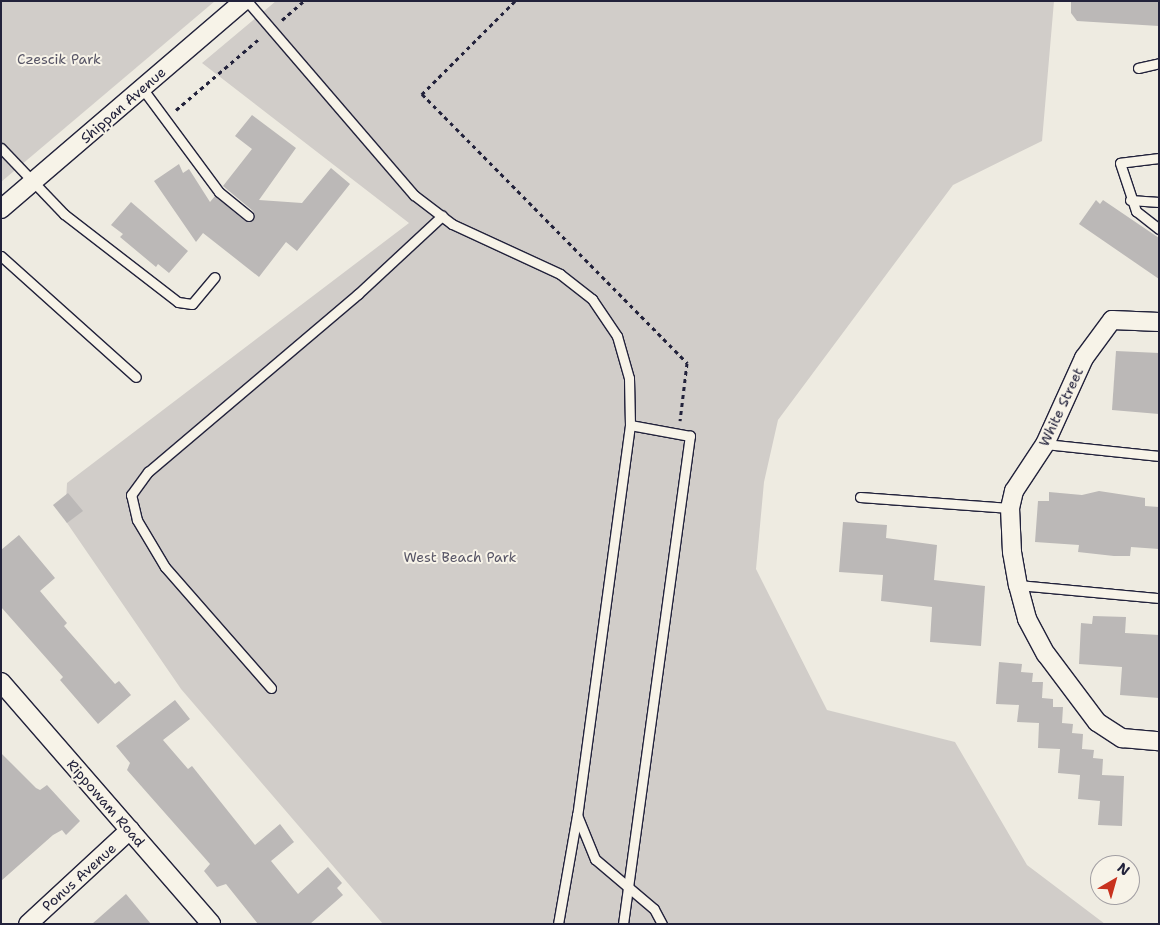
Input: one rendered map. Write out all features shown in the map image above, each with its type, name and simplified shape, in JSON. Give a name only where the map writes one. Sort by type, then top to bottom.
[{"type":"street","name":"Shippan Avenue","points":[[1,209],[246,1]]},
{"type":"street","name":"White Street","points":[[1159,322],[1112,320],[1084,358],[1045,444],[1014,491],[1010,508],[1012,552],[1018,585],[1027,619],[1046,654],[1097,722],[1122,738],[1159,741]]},
{"type":"street","name":"Rippowam Road","points":[[1,682],[211,924]]},
{"type":"street","name":"Ponus Avenue","points":[[28,924],[130,830]]},
{"type":"lane","points":[[246,1],[414,195],[442,216],[548,267],[592,298],[610,324],[626,363],[631,393],[630,424],[577,815],[558,924]]},
{"type":"lane","points":[[1138,68],[1159,63]]},
{"type":"lane","points":[[142,88],[219,192],[249,216]]},
{"type":"lane","points":[[1,148],[64,214],[178,302],[192,304],[215,277]]},
{"type":"lane","points":[[1159,158],[1120,163],[1130,200],[1136,211],[1159,229]]},
{"type":"lane","points":[[1130,200],[1159,202]]},
{"type":"lane","points":[[271,688],[165,566],[137,520],[131,495],[148,472],[358,294],[442,216]]},
{"type":"lane","points":[[1,256],[136,377]]},
{"type":"lane","points":[[623,924],[630,889],[690,436],[630,424]]},
{"type":"lane","points":[[1045,444],[1159,456]]},
{"type":"lane","points":[[860,497],[1010,508]]},
{"type":"lane","points":[[1018,585],[1159,598]]},
{"type":"lane","points":[[577,815],[595,859],[654,909],[662,924]]},
{"type":"path","points":[[164,120],[304,1]]},
{"type":"path","points":[[515,1],[422,94],[687,363],[679,434]]},
{"type":"green space","name":"Czescik Park","points":[[1,1],[215,1],[1,182]]},
{"type":"green space","name":"West Beach Park","points":[[276,1],[1054,1],[1042,141],[953,185],[778,420],[764,482],[756,569],[827,710],[955,742],[1027,865],[1105,924],[383,924],[181,689],[65,520],[67,483],[409,223],[202,63]]},
{"type":"building","points":[[1071,1],[1159,1],[1159,26],[1077,21],[1071,13]]},
{"type":"building","points":[[252,115],[296,148],[259,200],[302,203],[331,168],[350,184],[297,251],[286,242],[259,277],[203,233],[196,242],[154,181],[179,164],[183,173],[189,169],[210,202],[215,196],[245,221],[252,222],[255,216],[253,211],[223,186],[252,149],[235,136]]},
{"type":"building","points":[[1096,200],[1100,204],[1103,200],[1159,238],[1159,279],[1079,224]]},
{"type":"building","points":[[131,202],[188,251],[169,273],[158,264],[156,267],[120,237],[123,234],[111,225]]},
{"type":"building","points":[[1116,351],[1159,353],[1159,414],[1112,410]]},
{"type":"building","points":[[1099,491],[1145,498],[1145,506],[1159,507],[1159,549],[1131,547],[1130,556],[1114,556],[1078,552],[1079,545],[1035,542],[1038,501],[1049,501],[1049,492],[1082,495]]},
{"type":"building","points":[[68,493],[83,511],[67,523],[53,505]]},
{"type":"building","points":[[843,522],[887,525],[886,538],[937,545],[934,580],[985,586],[981,646],[930,642],[932,607],[881,601],[883,575],[839,572]]},
{"type":"building","points":[[19,535],[55,578],[40,591],[67,623],[64,626],[115,684],[119,681],[131,695],[98,724],[60,680],[63,677],[1,607],[1,550]]},
{"type":"building","points":[[1093,616],[1126,617],[1125,633],[1159,635],[1159,698],[1120,695],[1122,667],[1079,664],[1081,623],[1092,624]]},
{"type":"building","points":[[999,662],[1022,664],[1021,672],[1033,673],[1032,682],[1043,682],[1042,698],[1053,699],[1053,707],[1063,707],[1062,723],[1073,724],[1072,733],[1083,734],[1082,749],[1094,750],[1093,758],[1103,759],[1102,775],[1124,776],[1122,826],[1098,825],[1100,801],[1078,799],[1080,775],[1058,773],[1060,749],[1038,748],[1039,723],[1017,722],[1019,705],[996,704]]},
{"type":"building","points":[[175,700],[190,719],[163,740],[188,769],[192,766],[255,845],[280,824],[294,842],[271,861],[298,894],[328,867],[342,883],[337,888],[343,895],[310,924],[258,924],[226,884],[217,887],[204,871],[210,864],[127,770],[130,763],[116,746]]},
{"type":"building","points":[[1,753],[36,788],[40,790],[47,785],[80,821],[66,835],[62,830],[53,835],[1,881]]},
{"type":"building","points":[[126,894],[151,924],[92,924]]}]
